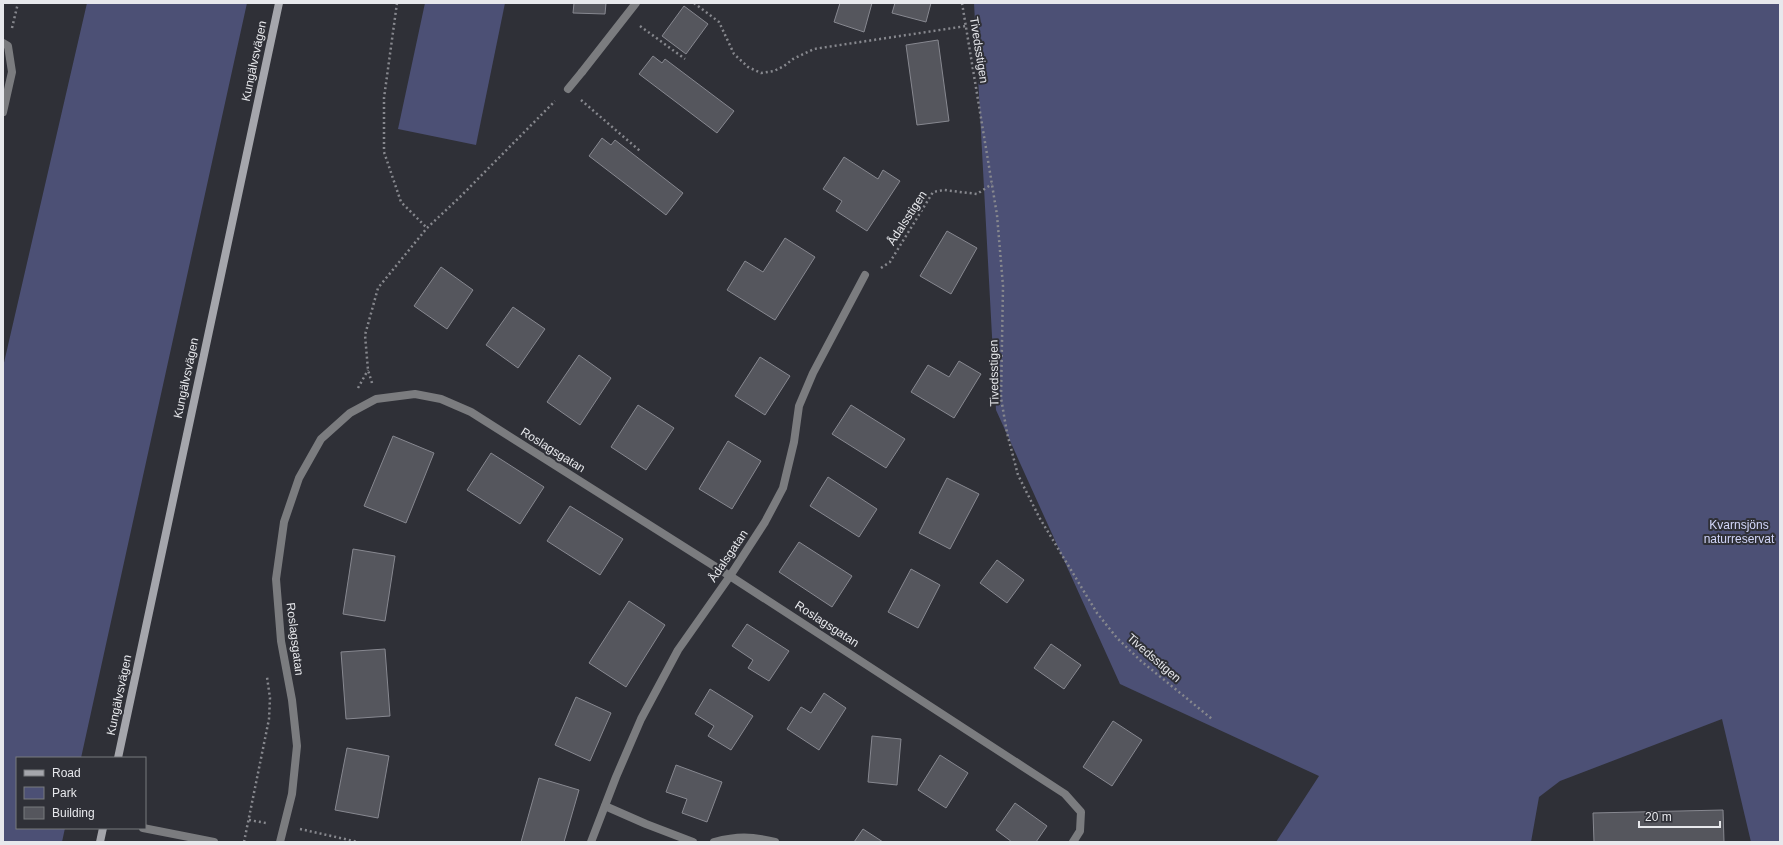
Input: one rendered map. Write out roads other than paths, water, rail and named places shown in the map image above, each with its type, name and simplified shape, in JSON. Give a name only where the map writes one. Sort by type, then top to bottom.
[{"type":"main road","name":"Kungälvsvägen","points":[[118,757],[279,3]]},
{"type":"main road","points":[[100,842],[103,829]]},
{"type":"street","points":[[568,89],[636,3]]},
{"type":"street","points":[[3,112],[12,72],[5,44]]},
{"type":"street","name":"Ådalsgatan","points":[[591,842],[641,720],[678,650],[730,576],[765,522],[783,488],[794,442],[799,406],[813,373],[865,275]]},
{"type":"street","name":"Roslagsgatan","points":[[280,842],[292,794],[297,746],[292,700],[281,641],[276,579],[284,522],[299,478],[321,439],[350,413],[376,399],[415,394],[441,399],[471,412],[730,576],[1065,794],[1081,812],[1080,831],[1073,842]]},
{"type":"street","points":[[605,806],[693,842]]},
{"type":"street","points":[[146,829],[214,842]]},
{"type":"street","points":[[714,842],[732,838],[756,837],[775,842]]},
{"type":"park label","name":"Kvarnsjöns naturreservat","points":[[1739,532]]}]
